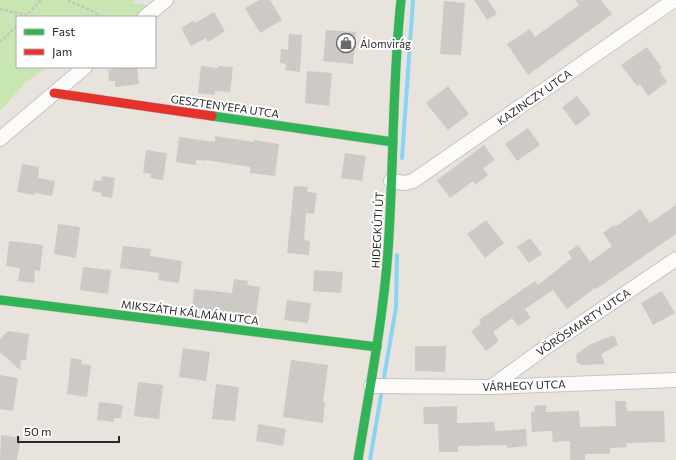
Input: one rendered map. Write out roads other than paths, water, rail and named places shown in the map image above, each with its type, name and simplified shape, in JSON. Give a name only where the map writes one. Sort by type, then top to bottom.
[{"type":"street","points":[[146,16],[166,0]]},
{"type":"street","name":"HIDEGKÚTI ÚT","points":[[358,460],[378,386],[377,347],[397,182],[393,142],[397,38],[401,0]]},
{"type":"street","name":"KAZINCZY UTCA","points":[[397,182],[412,181],[674,0]]},
{"type":"street","points":[[1,142],[54,93],[84,68]]},
{"type":"street","name":"GESZTENYEFA UTCA","points":[[54,93],[393,142]]},
{"type":"street","name":"VÖRÖSMARTY UTCA","points":[[491,386],[676,259]]},
{"type":"street","name":"MIKSZÁTH KÁLMÁN UTCA","points":[[0,300],[377,347]]},
{"type":"street","name":"VÁRHEGY UTCA","points":[[378,386],[491,386],[676,380]]},
{"type":"waterway","points":[[402,158],[413,0]]},
{"type":"waterway","points":[[370,460],[396,307],[397,255]]},
{"type":"place","name":"Álomvirág","points":[[346,43]]}]
